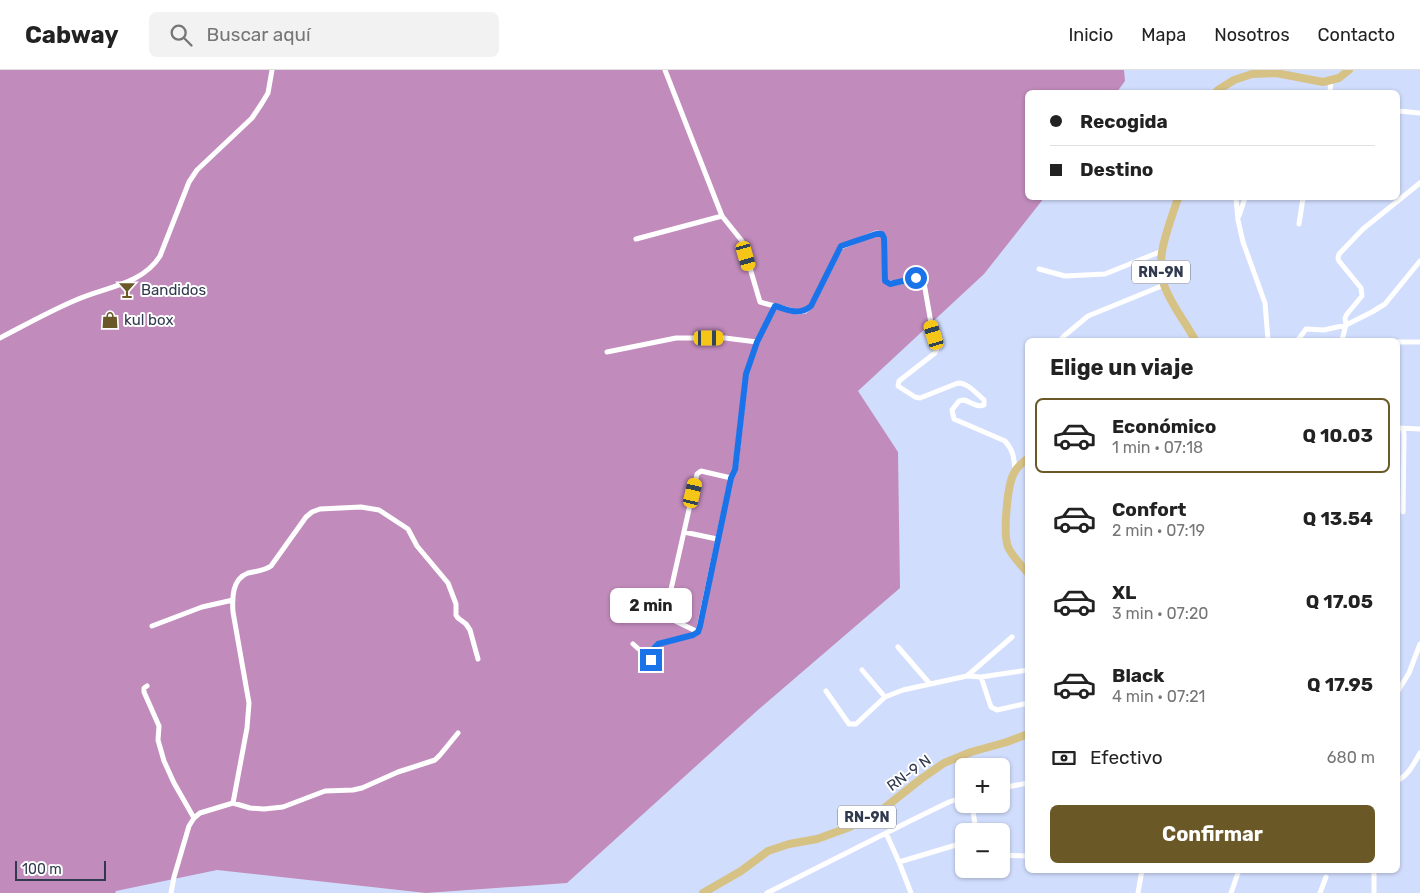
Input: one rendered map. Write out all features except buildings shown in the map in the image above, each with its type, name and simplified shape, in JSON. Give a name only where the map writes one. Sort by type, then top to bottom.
[{"type":"main road","points":[[1218,90],[1234,80],[1252,74],[1276,73],[1323,82],[1340,78],[1349,70]]},
{"type":"main road","name":"RN-9N","points":[[1177,200],[1162,251],[1161,272],[1164,285],[1193,338]]},
{"type":"main road","points":[[1025,461],[1015,472],[1010,488],[1006,515],[1009,549],[1025,569]]},
{"type":"main road","name":"RN-9 N","points":[[703,893],[741,871],[768,850],[817,839],[850,827],[883,809],[921,779],[944,764],[971,752],[1025,735]]},
{"type":"street","points":[[0,338],[77,299],[129,281],[155,265],[189,182],[197,170],[252,118],[268,93],[272,70]]},
{"type":"street","points":[[665,70],[722,216],[742,241],[760,302],[797,312],[805,311],[811,306],[841,246],[876,234],[882,234],[884,238],[885,281],[890,284],[916,278],[922,279],[938,347],[935,353],[899,381],[898,386],[915,397],[920,398],[958,383],[967,385],[984,400],[984,405],[977,406],[964,400],[959,401],[952,410],[954,419],[1005,441],[1013,454],[1015,472]]},
{"type":"street","points":[[1330,90],[1331,81]]},
{"type":"street","points":[[1400,111],[1420,113]]},
{"type":"street","points":[[1400,199],[1420,183]]},
{"type":"street","points":[[1236,200],[1243,242],[1265,303],[1268,338]]},
{"type":"street","points":[[1238,220],[1244,200]]},
{"type":"street","points":[[1299,224],[1304,200]]},
{"type":"street","points":[[1343,338],[1347,314],[1362,296],[1362,292],[1338,258],[1363,228],[1398,200]]},
{"type":"street","points":[[636,239],[722,216]]},
{"type":"street","points":[[1039,269],[1066,276],[1105,274],[1162,251]]},
{"type":"street","points":[[1299,338],[1306,329],[1324,330],[1346,325],[1385,304],[1420,261]]},
{"type":"street","points":[[1062,338],[1088,316],[1164,285]]},
{"type":"street","points":[[633,644],[653,660],[655,657],[654,648],[658,644],[698,632],[717,539],[731,478],[735,470],[746,374],[757,342],[775,306]]},
{"type":"street","points":[[607,352],[676,338],[725,338],[757,342]]},
{"type":"street","points":[[1400,342],[1420,342]]},
{"type":"street","points":[[1400,428],[1420,429]]},
{"type":"street","points":[[1400,428],[1404,435],[1403,512]]},
{"type":"street","points":[[698,632],[672,619],[666,612],[698,472],[701,471],[731,478]]},
{"type":"street","points":[[233,803],[247,728],[249,704],[233,612],[235,586],[246,574],[272,566],[306,517],[312,512],[320,509],[361,507],[379,510],[408,529],[418,546],[448,583],[456,604],[456,615],[470,630],[478,659]]},
{"type":"street","points":[[684,532],[717,539]]},
{"type":"street","points":[[152,626],[202,607],[233,600]]},
{"type":"street","points":[[967,676],[1012,637]]},
{"type":"street","points":[[1400,688],[1409,673],[1420,644]]},
{"type":"street","points":[[898,647],[930,684]]},
{"type":"street","points":[[862,670],[885,697]]},
{"type":"street","points":[[826,691],[849,724],[852,725],[856,724],[885,697],[903,690],[967,676],[981,677],[1025,670]]},
{"type":"street","points":[[981,677],[993,710],[1025,704]]},
{"type":"street","points":[[147,686],[144,688],[144,692],[159,726],[158,740],[161,753],[174,782],[194,818]]},
{"type":"street","points":[[171,893],[189,826],[194,818],[203,811],[233,803],[257,808],[283,807],[325,791],[362,788],[398,772],[435,760],[458,733]]},
{"type":"street","points":[[1400,779],[1412,766],[1420,753]]},
{"type":"street","points":[[1010,786],[1025,784]]},
{"type":"street","points":[[767,893],[910,820],[955,800]]},
{"type":"street","points":[[886,833],[900,862],[911,893]]},
{"type":"street","points":[[900,862],[955,845]]},
{"type":"street","points":[[1010,855],[1025,856]]},
{"type":"street","points":[[1138,893],[1141,873]]},
{"type":"street","points":[[1232,893],[1238,873]]},
{"type":"street","points":[[1374,873],[1374,893]]},
{"type":"street","points":[[1320,893],[1326,877]]},
{"type":"shaded area","points":[[0,70],[1124,70],[1125,81],[1118,90],[1025,90],[1025,200],[1042,200],[984,274],[858,391],[898,452],[900,588],[759,709],[567,883],[426,893],[217,870],[116,891],[115,893],[0,893]]},
{"type":"place","name":"Bandidos","points":[[127,290]]},
{"type":"place","name":"kul box","points":[[110,320]]},
{"type":"route","points":[[651,660],[655,657],[654,648],[658,644],[698,632],[717,539],[731,478],[735,470],[746,374],[757,342],[775,306],[797,312],[805,311],[811,306],[841,246],[876,234],[882,234],[884,238],[886,283],[890,284],[916,278]]}]
